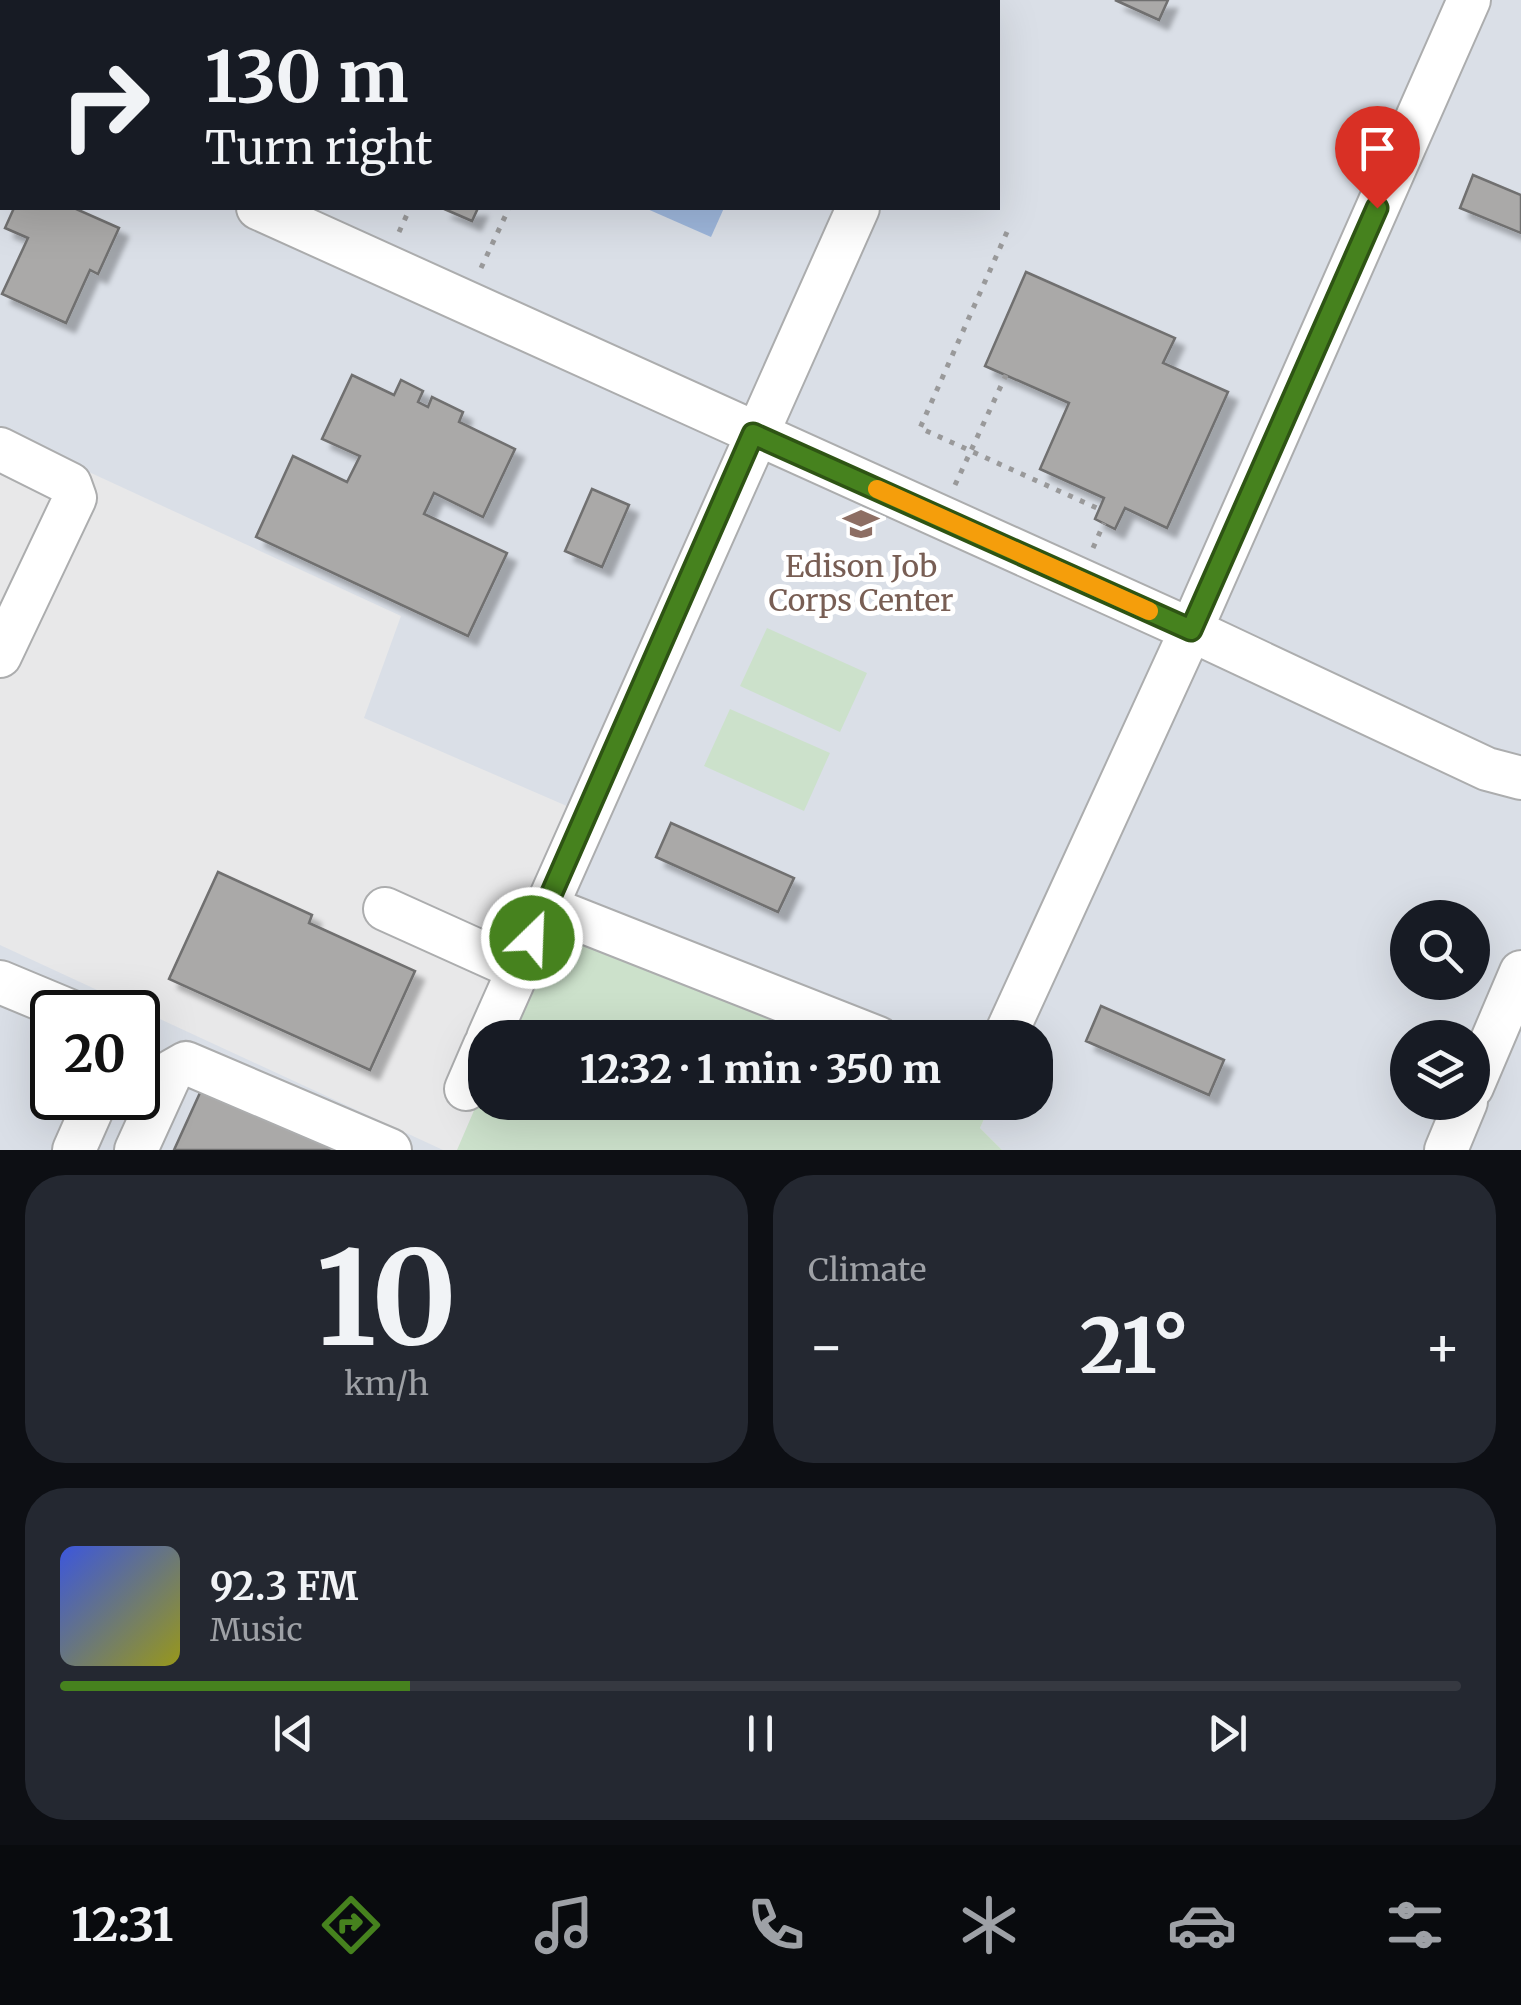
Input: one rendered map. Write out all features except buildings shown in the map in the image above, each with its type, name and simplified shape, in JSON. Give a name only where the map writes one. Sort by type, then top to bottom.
[{"type":"lane","points":[[1012,1020],[1191,630],[1469,0]]},
{"type":"lane","points":[[262,210],[1191,630],[1487,769],[1521,778]]},
{"type":"lane","points":[[496,1020],[753,434],[857,210]]},
{"type":"lane","points":[[0,449],[70,484],[75,498],[0,656]]},
{"type":"lane","points":[[546,907],[832,1020]]},
{"type":"lane","points":[[384,908],[518,969]]},
{"type":"lane","points":[[1490,1045],[1521,972]]},
{"type":"lane","points":[[0,982],[30,994]]},
{"type":"lane","points":[[136,1150],[172,1071],[186,1063],[390,1150]]},
{"type":"lane","points":[[466,1089],[468,1084]]},
{"type":"lane","points":[[74,1150],[87,1120]]},
{"type":"lane","points":[[1446,1150],[1458,1120]]},
{"type":"path","points":[[399,232],[409,210]]},
{"type":"path","points":[[481,268],[508,210]]},
{"type":"path","points":[[1006,232],[920,428],[1099,509]]},
{"type":"path","points":[[952,493],[1006,375]]},
{"type":"path","points":[[1090,554],[1104,523]]},
{"type":"shaded area","name":"Edison Job Corps Center","points":[[1000,0],[1521,0],[1521,1150],[1002,1150],[980,1128],[984,1120],[1053,1120],[1053,1020],[815,1020],[560,913],[599,820],[364,718],[401,616],[0,431],[0,210],[1000,210]]},
{"type":"shaded area","points":[[0,945],[97,990],[30,990],[30,1120],[160,1120],[160,1019],[443,1150],[0,1150]]},
{"type":"green space","points":[[767,628],[867,673],[840,732],[740,686]]},
{"type":"green space","points":[[730,709],[830,753],[804,811],[704,766]]},
{"type":"green space","points":[[560,913],[813,1020],[514,1020]]},
{"type":"green space","points":[[470,1120],[984,1120],[980,1128],[1002,1150],[457,1150]]},
{"type":"water","points":[[650,210],[723,210],[711,237]]},
{"type":"slow traffic","points":[[877,489],[1149,611]]},
{"type":"place","name":"Edison Job Corps Center","points":[[861,524]]},
{"type":"route","points":[[532,938],[753,434],[1191,630],[1377,208]]}]
